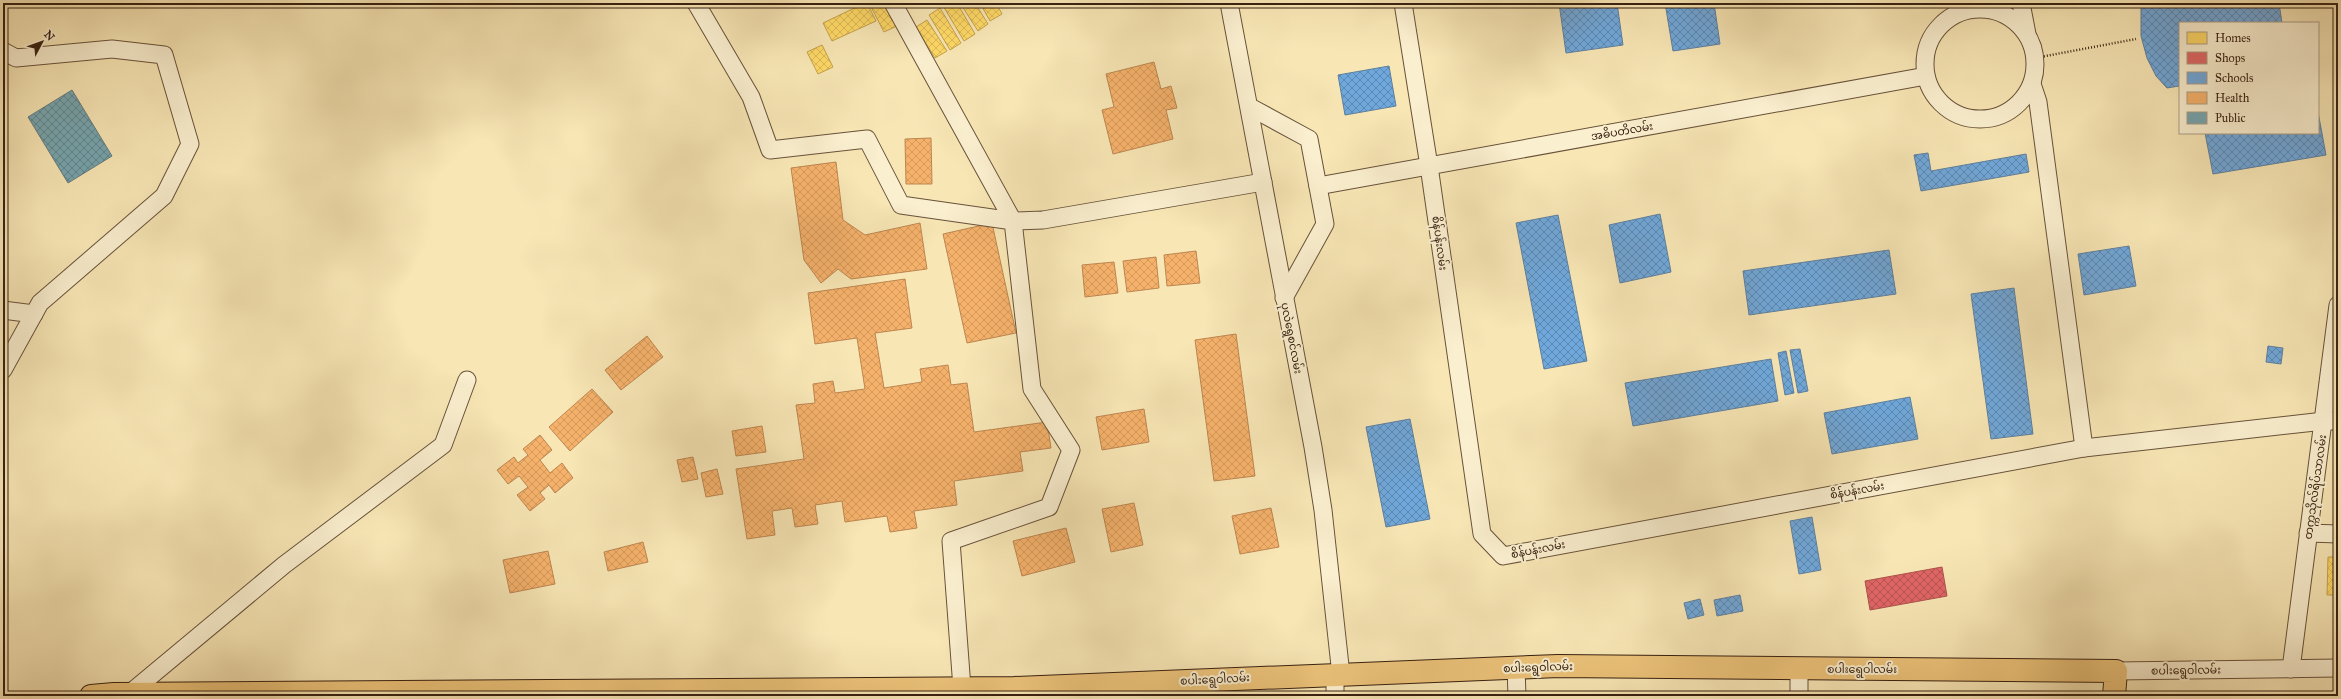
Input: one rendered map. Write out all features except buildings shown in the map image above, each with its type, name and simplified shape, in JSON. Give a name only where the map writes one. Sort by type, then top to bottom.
[{"type":"main road","name":"စပါးရွေဝါလမ်း","points":[[92,696],[129,694],[648,693],[962,688],[1013,692],[1096,690],[1338,674],[1558,666],[2116,671]]},
{"type":"main road","points":[[2114,696],[2116,671]]},
{"type":"street","points":[[696,3],[752,97],[770,150],[867,139],[901,205],[1013,221],[1043,220],[1263,182]]},
{"type":"street","points":[[893,3],[1013,221],[1032,389],[1071,450],[1049,507],[951,541],[962,688]]},
{"type":"street","name":"ပုလဲရွေစင်လမ်း","points":[[1230,3],[1323,510],[1338,674],[1335,696]]},
{"type":"street","name":"စိန်ပန်းလမ်း","points":[[1402,3],[1429,166],[1482,534],[1503,556],[2084,448]]},
{"type":"street","points":[[2021,3],[2027,34],[2034,49],[2036,67],[2032,84],[2023,99],[2010,111],[1994,118],[1976,119],[1959,115],[1944,106],[1933,92],[1926,76],[1925,57],[1931,38],[1943,23],[1959,13],[1977,8],[1996,11],[2013,20],[2027,34]]},
{"type":"street","points":[[3,51],[16,58],[112,49],[164,55],[190,144],[164,196],[40,303],[3,370]]},
{"type":"street","name":"အဓိပတိလမ်း","points":[[1318,186],[1926,76]]},
{"type":"street","points":[[2032,84],[2038,102],[2084,448],[2331,421]]},
{"type":"street","points":[[1250,107],[1309,139],[1325,224],[1284,298]]},
{"type":"street","name":"တက္ကသိုလ်ရိပ်သာလမ်း","points":[[2291,669],[2308,533],[2331,421],[2338,308]]},
{"type":"street","points":[[3,310],[34,314]]},
{"type":"street","points":[[129,694],[284,565],[443,445],[467,380]]},
{"type":"street","points":[[2308,533],[2338,534]]},
{"type":"street","points":[[1516,668],[1517,696]]},
{"type":"street","points":[[1799,668],[1800,696]]},
{"type":"street","name":"စပါးရွေဝါလမ်း","points":[[2116,671],[2338,668]]},
{"type":"path","points":[[2035,58],[2136,39]]}]
